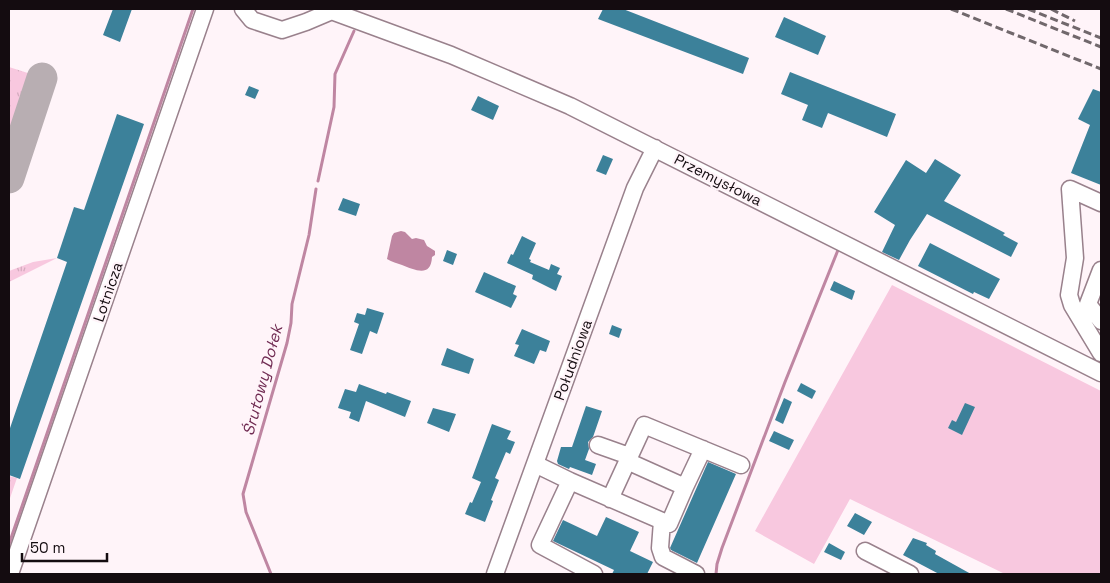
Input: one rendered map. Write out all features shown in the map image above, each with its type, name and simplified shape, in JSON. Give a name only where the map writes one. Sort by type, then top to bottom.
[{"type":"street","name":"Lotnicza","points":[[10,574],[205,9]]},
{"type":"street","points":[[243,9],[252,20],[282,30],[306,22],[329,10]]},
{"type":"street","name":"Przemysłowa","points":[[329,10],[494,73],[570,106],[1101,373]]},
{"type":"street","name":"Południowa","points":[[495,574],[635,188],[655,148]]},
{"type":"street","points":[[1096,318],[1072,305],[1069,295],[1075,258],[1070,189],[1101,203]]},
{"type":"street","points":[[1101,260],[1101,264]]},
{"type":"street","points":[[1101,270],[1088,304],[1096,318],[1101,353]]},
{"type":"street","points":[[610,499],[644,425],[741,465]]},
{"type":"street","points":[[598,445],[685,487]]},
{"type":"street","points":[[535,464],[669,524],[703,449]]},
{"type":"street","points":[[570,481],[540,545],[594,574]]},
{"type":"street","points":[[662,521],[660,548],[663,557],[696,574]]},
{"type":"street","points":[[865,551],[910,574]]},
{"type":"green space","points":[[9,67],[37,76],[9,159]]},
{"type":"green space","points":[[57,258],[9,282],[9,271],[33,262]]},
{"type":"green space","points":[[892,285],[1101,391],[1101,574],[1005,574],[850,499],[814,564],[755,531]]},
{"type":"green space","points":[[9,476],[17,478],[9,501]]},
{"type":"shaded area","points":[[405,232],[412,239],[424,240],[427,246],[435,251],[429,268],[422,271],[412,269],[387,259],[392,236],[394,233]]},
{"type":"building","points":[[113,9],[132,9],[120,42],[103,35]]},
{"type":"building","points":[[603,9],[623,9],[749,58],[743,74],[598,19]]},
{"type":"building","points":[[784,17],[826,36],[818,55],[775,37]]},
{"type":"building","points":[[790,72],[896,114],[887,137],[828,113],[822,128],[802,120],[808,105],[781,94]]},
{"type":"building","points":[[249,86],[259,90],[255,99],[245,95]]},
{"type":"building","points":[[1093,89],[1101,92],[1101,185],[1071,173],[1090,125],[1078,119]]},
{"type":"building","points":[[478,96],[499,106],[493,120],[471,110]]},
{"type":"building","points":[[117,114],[144,124],[20,479],[9,475],[9,431],[67,262],[57,258],[74,207],[84,210]]},
{"type":"building","points":[[603,155],[613,159],[606,175],[596,171]]},
{"type":"building","points":[[935,159],[961,175],[944,201],[1005,233],[1003,235],[1018,243],[1011,257],[927,214],[899,260],[882,252],[895,225],[874,212],[906,160],[926,173]]},
{"type":"building","points":[[343,198],[360,204],[356,216],[338,210]]},
{"type":"building","points":[[522,236],[536,243],[529,259],[531,260],[530,262],[549,270],[551,264],[560,268],[557,274],[562,276],[556,291],[532,279],[533,275],[507,263]]},
{"type":"building","points":[[930,243],[1000,279],[989,299],[974,292],[973,294],[918,266]]},
{"type":"building","points":[[447,250],[457,254],[453,265],[443,261]]},
{"type":"building","points":[[484,272],[516,286],[513,294],[517,296],[511,308],[475,292]]},
{"type":"building","points":[[834,281],[855,291],[852,300],[830,290]]},
{"type":"building","points":[[367,308],[384,313],[377,334],[370,331],[362,354],[350,350],[359,324],[354,322],[357,313],[365,315]]},
{"type":"building","points":[[612,325],[622,329],[619,338],[609,334]]},
{"type":"building","points":[[522,329],[550,341],[546,352],[540,350],[534,364],[514,356],[519,345],[515,344]]},
{"type":"building","points":[[447,348],[474,359],[469,374],[441,365]]},
{"type":"building","points":[[801,383],[816,391],[812,399],[797,391]]},
{"type":"building","points":[[359,384],[411,401],[405,417],[366,401],[359,422],[349,418],[351,412],[338,408],[345,389],[356,392]]},
{"type":"building","points":[[784,398],[792,402],[783,424],[775,420]]},
{"type":"building","points":[[965,403],[975,407],[962,435],[948,428],[952,420],[956,422]]},
{"type":"building","points":[[586,406],[602,411],[593,437],[588,442],[589,449],[585,460],[596,464],[592,475],[570,467],[569,469],[558,464],[557,461],[561,447],[572,447]]},
{"type":"building","points":[[433,408],[456,414],[449,432],[427,423]]},
{"type":"building","points":[[492,424],[511,431],[507,439],[515,442],[510,454],[506,452],[495,478],[499,480],[485,522],[465,514],[481,482],[472,478]]},
{"type":"building","points":[[774,431],[794,440],[789,450],[769,441]]},
{"type":"building","points":[[708,462],[736,474],[697,563],[670,548]]},
{"type":"building","points":[[855,513],[872,522],[864,535],[847,526]]},
{"type":"building","points":[[606,517],[639,532],[630,551],[653,562],[647,574],[612,574],[614,570],[553,541],[563,520],[597,536]]},
{"type":"building","points":[[913,538],[927,543],[926,545],[936,551],[935,554],[971,574],[939,574],[903,555]]},
{"type":"building","points":[[829,543],[845,552],[841,560],[824,552]]},
{"type":"waterway","points":[[9,544],[193,9]]},
{"type":"waterway","name":"Śrutowy Dołek","points":[[318,181],[334,107],[335,74],[354,31]]},
{"type":"waterway","name":"Śrutowy Dołek","points":[[271,574],[246,512],[243,494],[287,343],[292,304],[309,235],[316,189]]},
{"type":"waterway","points":[[716,574],[722,548],[785,382],[838,250]]},
{"type":"taxiway","points":[[9,178],[42,78]]},
{"type":"railway","points":[[951,9],[1101,69]]},
{"type":"railway","points":[[1006,9],[1101,47]]},
{"type":"railway","points":[[1028,9],[1101,38]]},
{"type":"railway","points":[[1051,9],[1075,21]]}]
